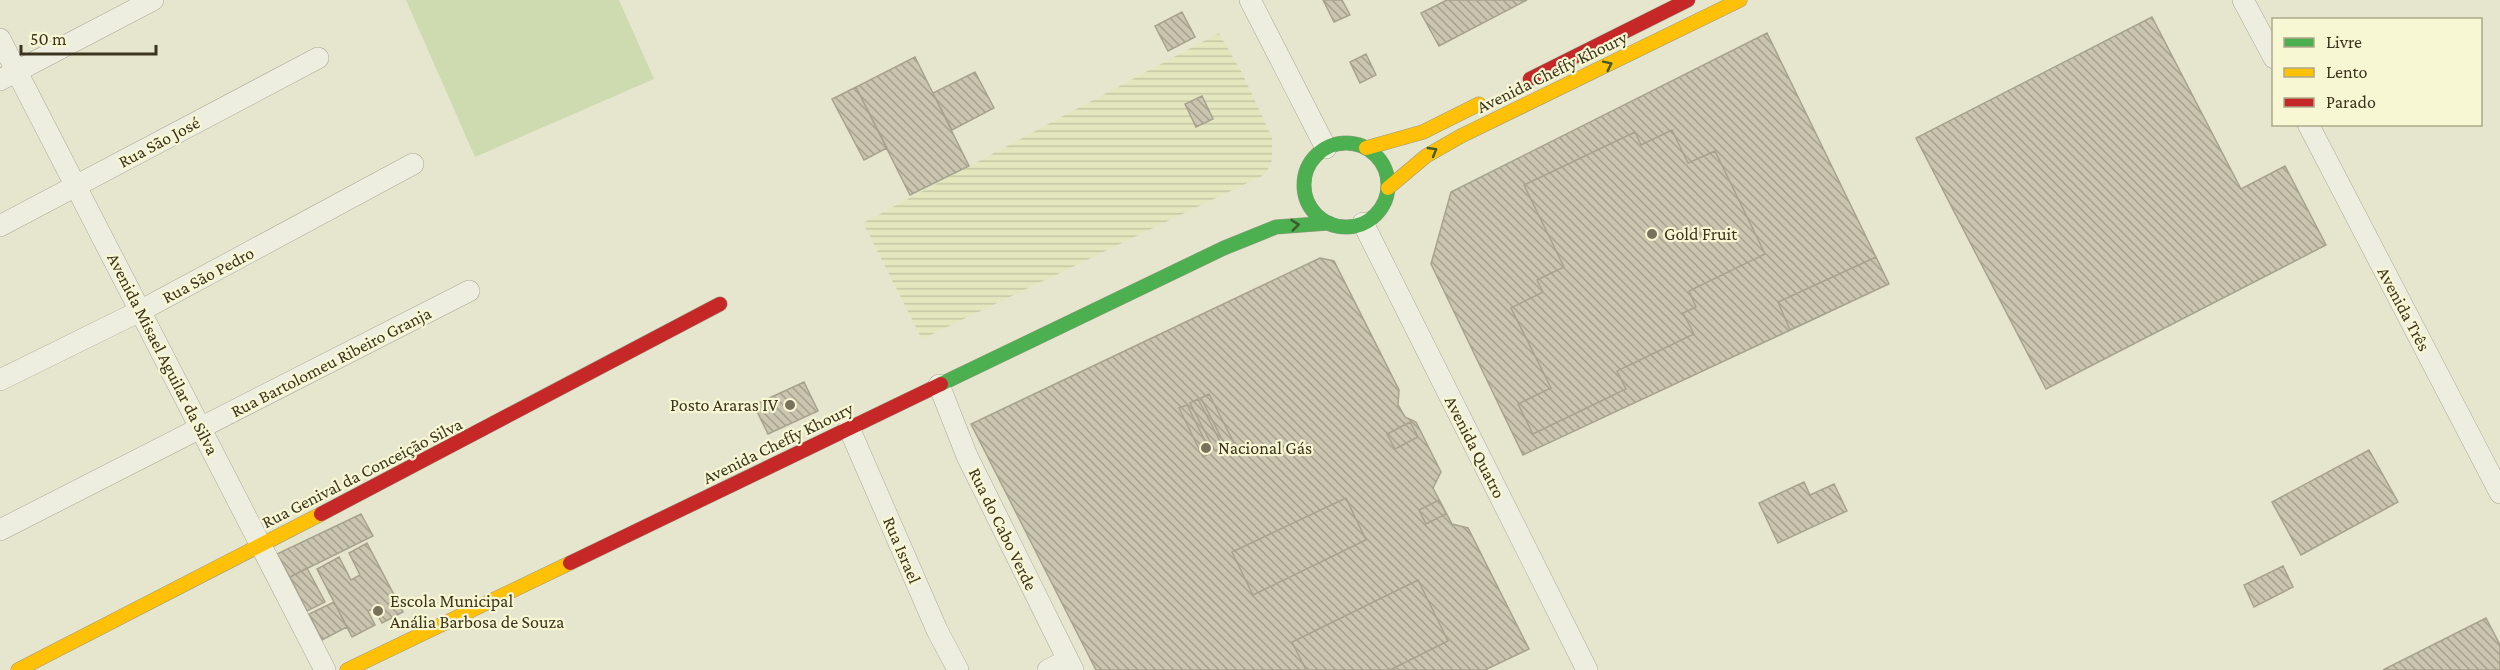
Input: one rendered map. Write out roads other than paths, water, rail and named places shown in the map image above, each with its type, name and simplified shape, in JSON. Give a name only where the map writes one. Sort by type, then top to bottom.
[{"type":"main road","name":"Avenida Cheffy Khoury","points":[[1517,86],[1688,0]]},
{"type":"main road","name":"Avenida Cheffy Khoury","points":[[1388,188],[1425,156],[1461,136],[1740,0]]},
{"type":"main road","name":"Avenida Cheffy Khoury","points":[[1366,148],[1423,132],[1496,96]]},
{"type":"main road","points":[[1224,248],[1276,227],[1329,223],[1340,226],[1363,223],[1375,214],[1384,202],[1388,188],[1383,165],[1366,148],[1339,144],[1326,148],[1315,156],[1307,168],[1304,181],[1305,195],[1311,208],[1329,223]]},
{"type":"main road","points":[[1290,195],[1304,181]]},
{"type":"main road","points":[[1224,248],[1269,215]]},
{"type":"main road","name":"Avenida Cheffy Khoury","points":[[350,669],[1224,248]]},
{"type":"main road","name":"Rua Genival da Conceição Silva","points":[[18,670],[720,304]]},
{"type":"street","points":[[8,76],[153,0]]},
{"type":"street","points":[[1250,0],[1326,148]]},
{"type":"street","points":[[2243,0],[2272,54]]},
{"type":"street","name":"Avenida Misael Aguilar da Silva","points":[[0,39],[8,76],[75,185],[325,670]]},
{"type":"street","name":"Rua São José","points":[[0,226],[318,58]]},
{"type":"street","name":"Avenida Três","points":[[2309,126],[2500,494]]},
{"type":"street","name":"Rua São Pedro","points":[[0,380],[140,311],[413,164]]},
{"type":"street","name":"Avenida Quatro","points":[[1363,223],[1587,670]]},
{"type":"street","name":"Rua Bartolomeu Ribeiro Granja","points":[[0,530],[469,291]]},
{"type":"street","name":"Rua do Cabo Verde","points":[[939,385],[967,456],[1071,665]]},
{"type":"street","name":"Rua Israel","points":[[849,428],[937,630],[958,670]]},
{"type":"street","points":[[1048,670],[1071,665]]},
{"type":"place","name":"Gold Fruit","points":[[1652,234]]},
{"type":"place","name":"Posto Araras IV","points":[[790,405]]},
{"type":"place","name":"Nacional Gás","points":[[1206,448]]},
{"type":"place","name":"Escola Municipal Anália Barbosa de Souza","points":[[378,611]]}]
